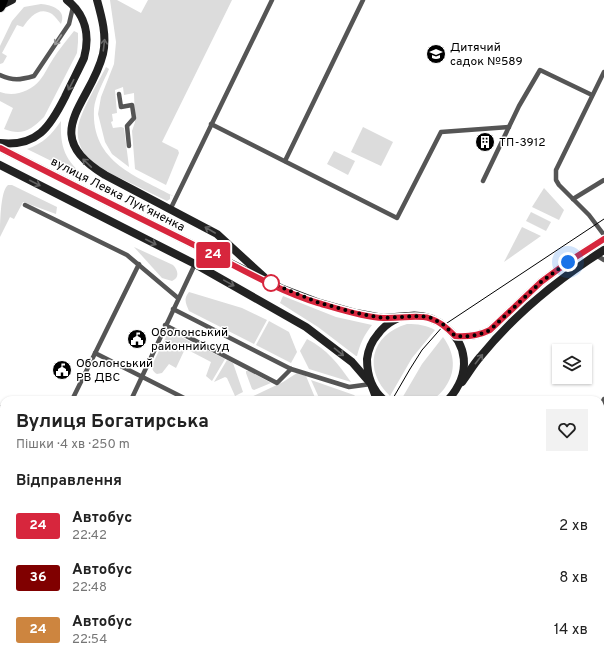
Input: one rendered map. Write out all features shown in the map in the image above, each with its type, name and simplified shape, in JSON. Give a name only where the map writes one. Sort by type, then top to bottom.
[{"type":"main road","points":[[0,6],[4,0]]},
{"type":"main road","points":[[0,6],[12,0]]},
{"type":"main road","points":[[97,0],[104,26],[105,40],[100,65],[73,118],[73,142],[80,157],[90,167],[217,234],[271,283]]},
{"type":"main road","points":[[0,143],[20,143],[26,141],[46,128],[57,113],[84,58],[87,47],[87,33],[83,19],[70,2]]},
{"type":"main road","name":"вулиця Левка Лукʼяненка","points":[[0,148],[271,283],[317,302],[356,313],[383,318],[407,316],[432,318],[444,325],[455,336]]},
{"type":"main road","points":[[0,165],[195,264],[306,326],[352,362],[379,396]]},
{"type":"main road","points":[[455,336],[471,337],[481,335],[490,330],[541,282],[568,262],[604,239]]},
{"type":"main road","points":[[452,396],[479,357],[500,334],[525,310],[574,269],[604,250]]},
{"type":"main road","points":[[376,396],[367,369],[368,355],[372,341],[381,329],[393,321],[407,316]]},
{"type":"main road","points":[[455,336],[462,349],[464,363],[462,378],[456,391]]},
{"type":"lane","points":[[170,210],[272,0]]},
{"type":"lane","points":[[285,161],[363,0]]},
{"type":"lane","points":[[0,75],[12,80],[34,76],[69,24],[70,2]]},
{"type":"lane","points":[[483,181],[519,106],[540,70],[592,95]]},
{"type":"lane","points":[[604,72],[556,170],[556,180],[559,185],[597,224],[604,236]]},
{"type":"lane","points":[[119,94],[121,107],[132,105],[134,118],[128,126],[129,146]]},
{"type":"lane","points":[[211,124],[397,218],[441,132],[509,126]]},
{"type":"lane","points":[[573,199],[604,180]]},
{"type":"lane","points":[[26,205],[127,254],[178,298]]},
{"type":"lane","points":[[596,255],[604,260]]},
{"type":"lane","points":[[74,396],[139,264]]},
{"type":"lane","points":[[133,396],[195,264]]},
{"type":"lane","points":[[173,309],[291,369],[349,387],[371,384]]},
{"type":"lane","points":[[165,326],[277,383],[291,369]]},
{"type":"lane","points":[[95,353],[180,396]]},
{"type":"shaded area","points":[[110,0],[117,0],[141,13],[148,0],[232,0],[162,142],[178,150],[179,153],[166,185],[135,169],[132,131],[135,122],[134,93],[124,95],[123,87],[115,90],[117,113],[112,114],[113,121],[111,122],[113,128],[124,128],[129,167],[112,154],[105,142],[98,114],[101,97],[114,64],[116,42]]},
{"type":"shaded area","points":[[41,4],[54,7],[60,12],[62,15],[61,24],[55,16],[43,11],[32,16],[23,27],[17,25],[2,53],[7,56],[3,63],[0,64],[0,46],[12,21],[24,7]]},
{"type":"shaded area","points":[[74,31],[78,33],[77,53],[44,117],[35,125],[21,132],[4,129],[13,108],[0,101],[0,92],[16,94],[32,88],[42,78],[51,62]]},
{"type":"shaded area","points":[[106,67],[109,69],[98,94],[94,109],[95,127],[100,143],[108,155],[119,165],[146,182],[175,197],[170,195],[170,199],[167,201],[99,168],[89,160],[83,152],[78,138],[79,121]]},
{"type":"shaded area","points":[[61,121],[62,139],[65,153],[73,165],[86,178],[27,149],[47,138]]},
{"type":"shaded area","points":[[363,127],[393,142],[381,166],[351,152]]},
{"type":"shaded area","points":[[334,151],[355,161],[348,175],[327,164]]},
{"type":"shaded area","points":[[8,185],[12,185],[57,207],[56,214],[23,202],[14,219],[10,217],[0,237],[0,217],[3,194]]},
{"type":"shaded area","points":[[544,188],[564,210],[559,220],[532,207]]},
{"type":"shaded area","points":[[531,212],[551,222],[546,231],[526,221]]},
{"type":"shaded area","points":[[522,227],[541,236],[504,262]]},
{"type":"shaded area","points":[[134,247],[173,265],[177,271],[175,280],[172,281],[162,278]]},
{"type":"shaded area","points":[[189,292],[242,308],[267,320],[254,344],[189,311],[186,304],[186,299]]},
{"type":"shaded area","points":[[283,296],[336,317],[372,325],[359,348],[357,356],[318,327],[280,303]]},
{"type":"shaded area","points":[[269,321],[289,332],[297,352],[291,363],[256,345]]},
{"type":"shaded area","points":[[407,324],[422,325],[435,330],[412,358],[390,396],[381,386],[376,375],[374,354],[378,345],[385,336],[395,329]]},
{"type":"shaded area","points":[[168,333],[175,334],[225,359],[212,381],[206,376],[211,362],[188,350],[184,351],[176,368],[169,364],[162,373],[157,374],[155,372],[152,365]]},
{"type":"shaded area","points":[[443,337],[450,349],[453,363],[451,376],[444,389],[437,396],[403,396],[422,364]]},
{"type":"shaded area","points":[[307,339],[326,352],[337,363],[351,382],[309,369],[300,351]]},
{"type":"shaded area","points":[[227,360],[233,363],[243,392],[235,396],[227,378],[225,377],[214,382]]},
{"type":"shaded area","points":[[246,371],[249,371],[271,383],[254,390],[252,389]]},
{"type":"shaded area","points":[[297,373],[306,376],[314,396],[253,396],[283,382]]},
{"type":"shaded area","points":[[311,380],[355,396],[318,396]]},
{"type":"tram line","points":[[394,396],[422,350],[444,325],[604,219]]},
{"type":"bus line","name":"24","points":[[0,148],[283,289],[317,302],[356,313],[383,318],[420,316],[432,318],[447,327],[455,336],[471,337],[481,335],[490,330],[541,282],[568,262],[604,239]]},
{"type":"place","name":"Дитячий садок №589","points":[[436,54]]},
{"type":"place","name":"ТП-3912","points":[[485,142]]},
{"type":"place","name":"Оболонський районний суд","points":[[137,339]]},
{"type":"place","name":"Оболонський РВ ДВС","points":[[62,370]]},
{"type":"route","points":[[271,283],[317,302],[356,313],[383,318],[420,316],[432,318],[447,327],[455,336],[471,337],[481,335],[490,330],[541,282],[568,262]]}]
